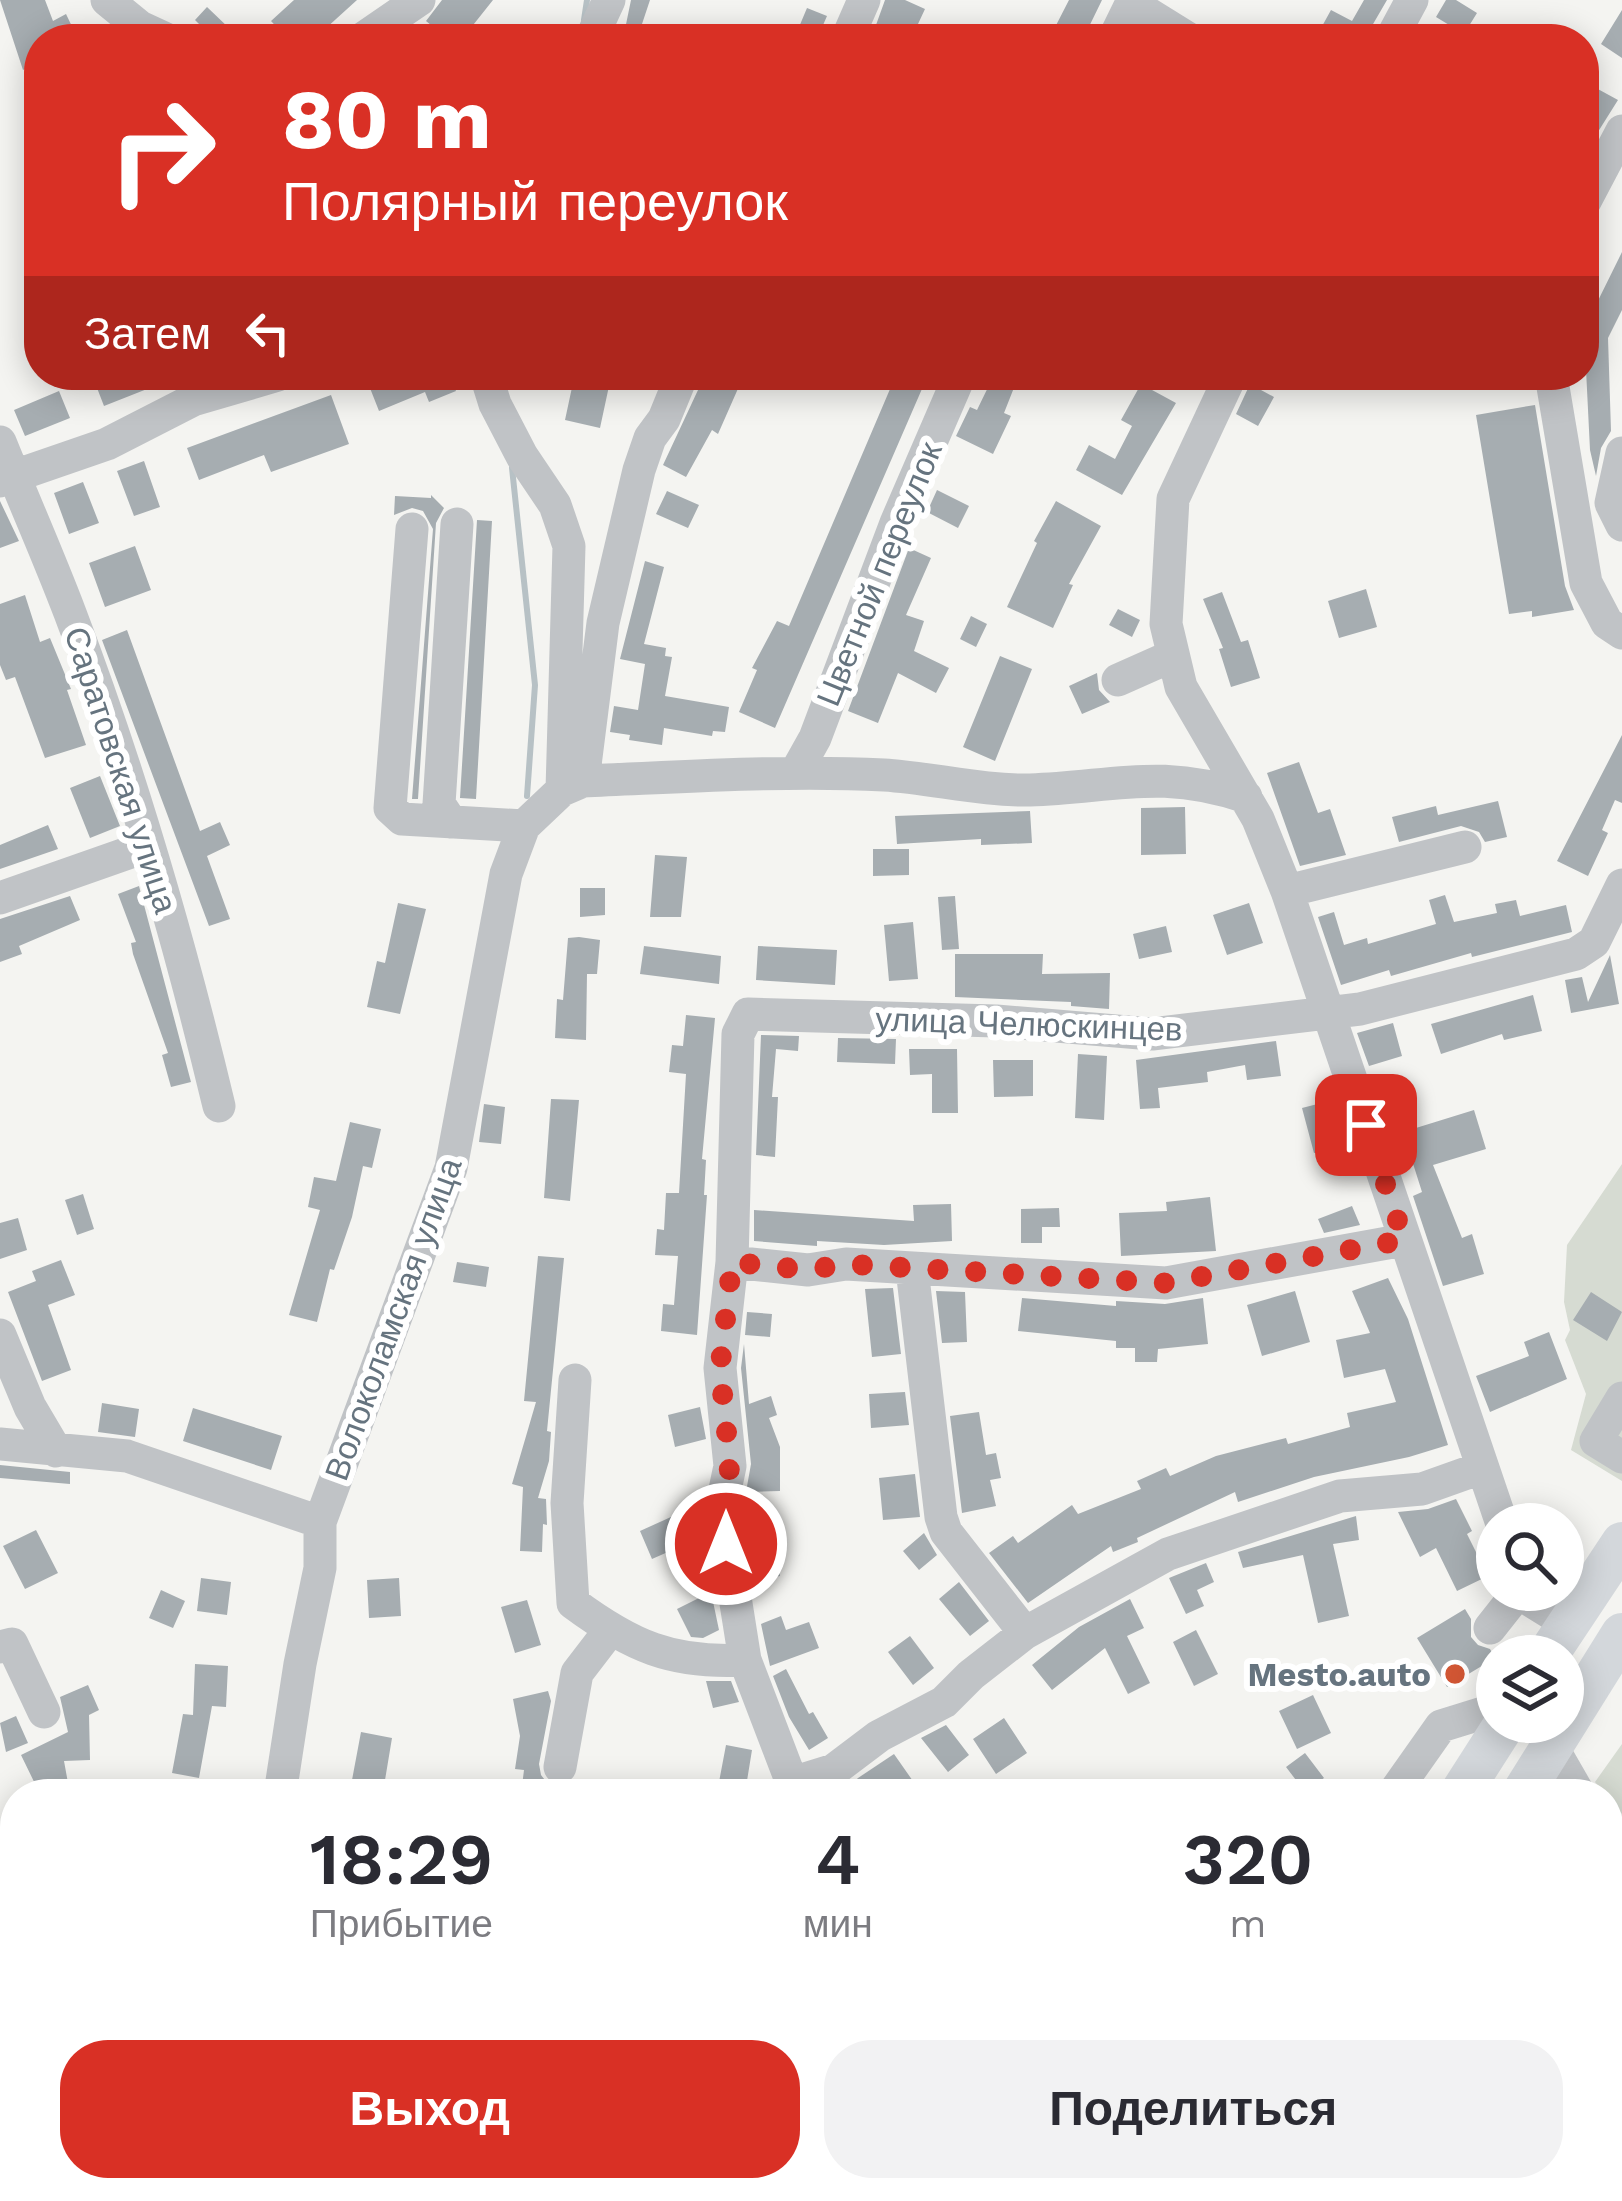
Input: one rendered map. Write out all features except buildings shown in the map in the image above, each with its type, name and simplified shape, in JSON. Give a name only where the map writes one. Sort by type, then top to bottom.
[{"type":"main road","points":[[1560,1635],[1622,1543]]},
{"type":"main road","points":[[1532,1779],[1622,1634]]},
{"type":"main road","points":[[1469,1779],[1490,1743]]},
{"type":"street","points":[[107,0],[136,24]]},
{"type":"street","points":[[384,24],[419,0]]},
{"type":"street","points":[[1132,2],[1166,24]]},
{"type":"street","points":[[1599,174],[1622,131]]},
{"type":"street","points":[[7,478],[107,444],[193,400],[227,390]]},
{"type":"street","points":[[491,390],[522,455],[555,505],[569,546],[572,785]]},
{"type":"street","points":[[572,785],[639,470],[676,390]]},
{"type":"street","name":"Цветной переулок","points":[[796,772],[815,738],[896,523],[954,390]]},
{"type":"street","points":[[1224,390],[1173,499],[1166,624],[1172,656],[1181,687],[1246,797],[1287,891],[1494,1503]]},
{"type":"street","points":[[1554,390],[1586,583],[1607,623],[1622,633]]},
{"type":"street","name":"Саратовская улица","points":[[0,442],[7,478],[70,614],[148,846],[188,976],[219,1106]]},
{"type":"street","points":[[1621,469],[1611,503],[1622,525]]},
{"type":"street","points":[[451,822],[439,804],[457,524]]},
{"type":"street","points":[[412,529],[390,808],[402,819],[524,826]]},
{"type":"street","points":[[1118,680],[1172,656]]},
{"type":"street","points":[[572,785],[796,772],[1027,790],[1139,778],[1209,784],[1246,797]]},
{"type":"street","name":"Волоколамская улица","points":[[282,1779],[320,1568],[320,1522],[451,1168],[506,874],[524,826],[572,785]]},
{"type":"street","points":[[0,898],[148,846]]},
{"type":"street","points":[[1287,891],[1465,847]]},
{"type":"street","name":"улица Челюскинцев","points":[[732,1262],[738,1034],[748,1014],[996,1021],[1153,1034],[1241,1027],[1328,1010],[1360,1009],[1576,954],[1594,942],[1622,885]]},
{"type":"street","points":[[785,1779],[746,1660],[721,1510],[730,1466],[720,1368],[732,1262],[808,1270],[846,1264],[1166,1283],[1404,1240]]},
{"type":"street","points":[[912,1269],[941,1517],[946,1532],[1025,1633]]},
{"type":"street","points":[[0,1335],[15,1404],[56,1451]]},
{"type":"street","points":[[575,1379],[567,1503],[573,1603],[652,1652],[705,1662],[746,1660]]},
{"type":"street","points":[[1622,1398],[1595,1441],[1622,1457]]},
{"type":"street","points":[[0,1444],[127,1456],[320,1522]]},
{"type":"street","points":[[812,1779],[944,1702],[970,1675],[1025,1633],[1096,1591],[1187,1547],[1340,1496],[1422,1489],[1481,1468]]},
{"type":"street","points":[[1490,1628],[1505,1611]]},
{"type":"street","points":[[560,1767],[577,1673],[610,1630]]},
{"type":"street","points":[[0,1647],[12,1644],[44,1712]]},
{"type":"street","points":[[1404,1779],[1441,1726],[1476,1715]]},
{"type":"street","points":[[1552,1748],[1570,1779]]},
{"type":"shaded area","points":[[1622,1164],[1622,1481],[1571,1450],[1586,1394],[1565,1340],[1570,1330],[1564,1302],[1567,1245]]},
{"type":"shaded area","points":[[1622,1744],[1622,1779],[1597,1779]]},
{"type":"waterway","points":[[584,20],[587,0]]},
{"type":"waterway","points":[[512,468],[535,685],[527,796]]},
{"type":"place","name":"Mesto.auto","points":[[1455,1674]]},
{"type":"route","points":[[726,1544],[721,1510],[730,1466],[720,1368],[732,1262],[808,1270],[846,1264],[1166,1283],[1404,1240],[1366,1125]]}]
